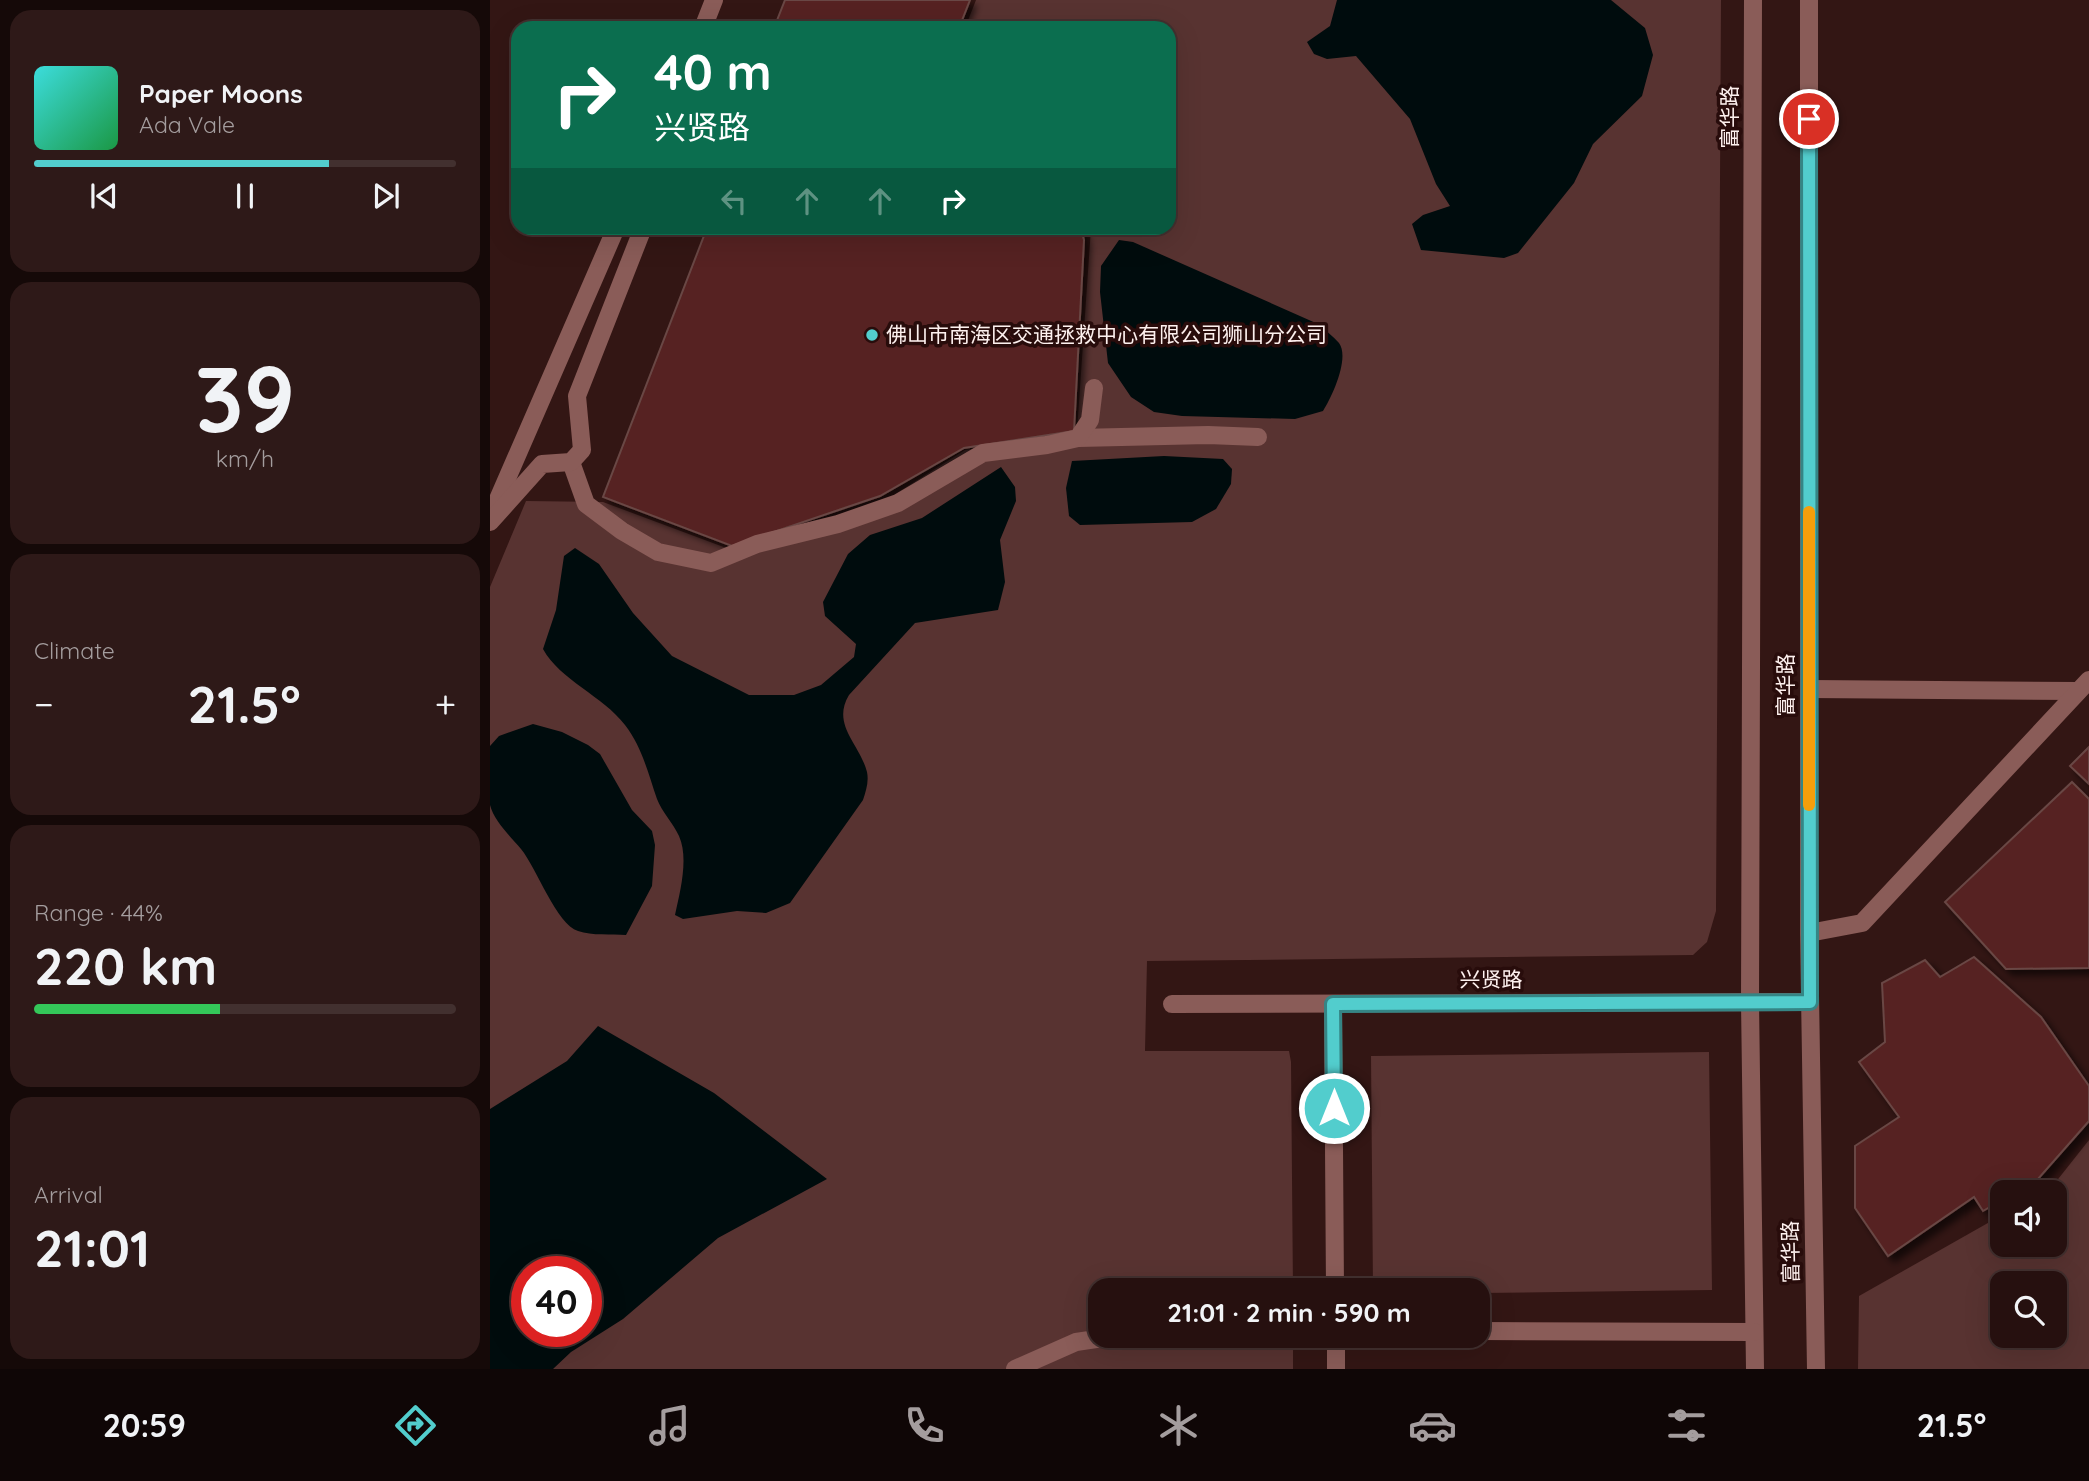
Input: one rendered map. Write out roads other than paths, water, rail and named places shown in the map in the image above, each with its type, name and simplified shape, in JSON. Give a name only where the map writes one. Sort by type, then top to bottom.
[{"type":"street","points":[[706,21],[714,0]]},
{"type":"street","name":"富华路","points":[[1752,0],[1750,1002],[1755,1369]]},
{"type":"street","name":"富华路","points":[[1809,0],[1809,933],[1816,1369]]},
{"type":"street","points":[[490,520],[614,235]]},
{"type":"street","points":[[490,520],[542,464],[571,462],[582,450],[577,396],[640,235]]},
{"type":"street","points":[[1078,438],[1090,420],[1094,388]]},
{"type":"street","points":[[571,462],[586,504],[622,531],[658,552],[711,563],[757,544],[838,524],[898,503],[983,453],[1078,438],[1208,435],[1258,437]]},
{"type":"street","points":[[1809,689],[2083,686]]},
{"type":"street","points":[[1809,933],[1862,923],[2083,686]]},
{"type":"street","name":"兴贤路","points":[[1172,1004],[1810,1002]]},
{"type":"street","points":[[1333,1004],[1335,1278]]},
{"type":"street","points":[[1490,1331],[1754,1332]]},
{"type":"street","points":[[1015,1369],[1076,1342],[1088,1340]]},
{"type":"street","points":[[1336,1348],[1336,1369]]},
{"type":"place","name":"佛山市南海区交通拯救中心有限公司狮山分公司","points":[[872,335]]}]
